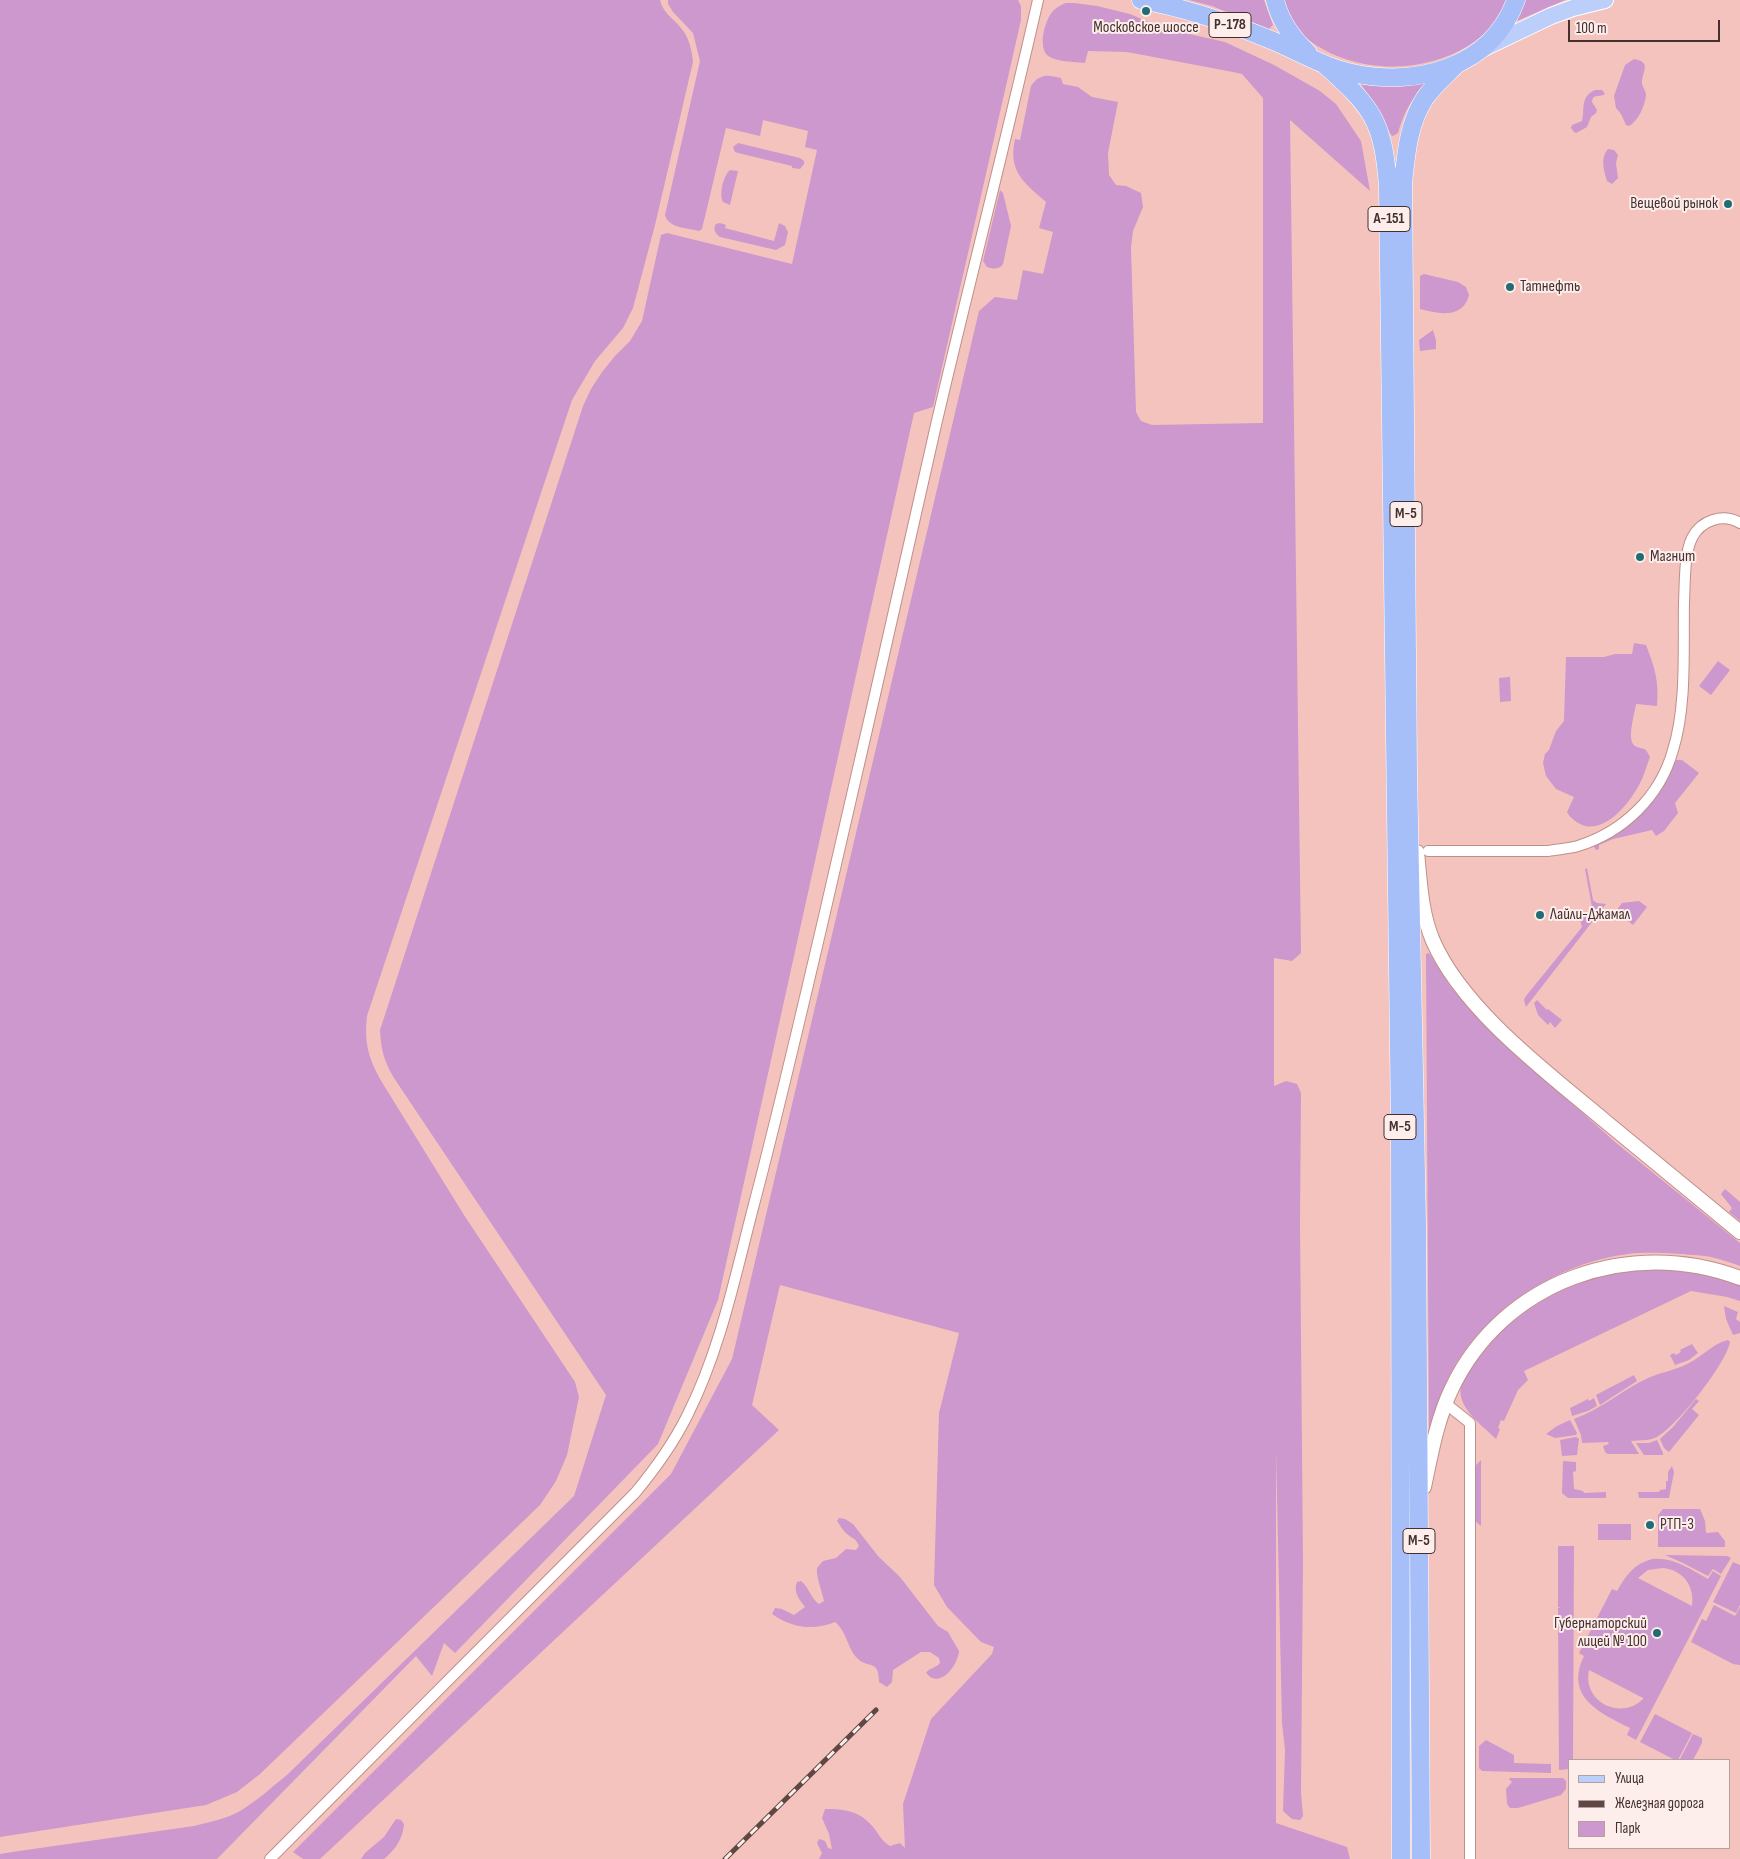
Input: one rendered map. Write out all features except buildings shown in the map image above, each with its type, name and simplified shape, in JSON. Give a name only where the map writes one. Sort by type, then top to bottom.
[{"type":"highway","name":"Р-178","points":[[1141,0],[1178,8],[1222,22],[1272,40],[1351,73],[1378,78],[1430,75],[1457,64],[1484,48]]},
{"type":"highway","name":"А-151","points":[[1275,0],[1287,29],[1299,44],[1365,103],[1379,128],[1384,147],[1388,186],[1391,396]]},
{"type":"highway","points":[[1484,48],[1502,28],[1511,14],[1516,0]]},
{"type":"highway","name":"А-151","points":[[1403,255],[1404,184],[1407,142],[1424,99],[1436,83],[1457,64]]},
{"type":"highway","name":"М-5","points":[[1401,1859],[1399,523],[1403,255]]},
{"type":"highway","name":"М-5","points":[[1391,396],[1399,523],[1408,773],[1417,1223],[1421,1859]]},
{"type":"main road","points":[[1484,48],[1551,16],[1605,0]]},
{"type":"street","points":[[270,1859],[636,1493],[656,1468],[673,1442],[706,1374],[724,1320],[786,1076],[863,752],[937,422],[1038,0]]},
{"type":"street","points":[[1428,851],[1548,851],[1577,846],[1627,822],[1653,792],[1674,750],[1681,704],[1686,568],[1692,538],[1696,531],[1714,519],[1724,518],[1740,523]]},
{"type":"street","points":[[1408,773],[1424,918],[1438,952],[1458,984],[1513,1042],[1560,1084],[1740,1232]]},
{"type":"street","points":[[1418,1512],[1434,1440],[1452,1388],[1466,1364],[1502,1321],[1520,1306],[1543,1291],[1567,1279],[1597,1270],[1648,1261],[1706,1267],[1740,1278]]},
{"type":"street","points":[[1445,1404],[1470,1423],[1470,1859]]},
{"type":"green space","points":[[0,0],[660,0],[666,12],[686,36],[693,62],[655,225],[633,308],[623,328],[595,361],[572,400],[367,1016],[366,1033],[368,1049],[380,1079],[464,1215],[575,1382],[579,1397],[567,1455],[556,1481],[540,1505],[260,1774],[237,1792],[206,1805],[0,1837]]},
{"type":"green space","points":[[668,0],[1018,0],[1021,6],[1021,20],[933,407],[914,413],[718,1300],[658,1444],[455,1653],[444,1643],[432,1676],[416,1656],[217,1859],[0,1859],[0,1854],[194,1826],[235,1814],[264,1794],[288,1774],[574,1496],[606,1395],[394,1078],[384,1055],[380,1030],[583,406],[602,372],[630,341],[642,321],[661,235],[667,233],[792,264],[817,150],[805,147],[808,131],[763,120],[760,136],[726,128],[702,229],[699,231],[679,227],[670,223],[665,215],[700,61],[693,33],[673,12],[668,4]]},
{"type":"green space","points":[[1189,0],[1264,0],[1273,25],[1269,29],[1212,6]]},
{"type":"green space","points":[[1282,0],[1506,0],[1492,26],[1468,46],[1429,62],[1408,66],[1386,66],[1344,59],[1324,50],[1298,30]]},
{"type":"green space","points":[[1522,0],[1565,0],[1517,21],[1515,19]]},
{"type":"green space","points":[[1066,3],[1097,6],[1130,14],[1162,28],[1225,42],[1274,65],[1320,91],[1336,104],[1361,141],[1370,191],[1290,120],[1301,953],[1292,961],[1274,958],[1274,1086],[1286,1081],[1297,1084],[1301,1093],[1300,1223],[1303,1561],[1301,1792],[1303,1816],[1300,1820],[1292,1819],[1283,1811],[1285,1750],[1282,1723],[1276,1451],[1276,1823],[1347,1847],[1350,1859],[819,1859],[822,1853],[817,1843],[819,1839],[825,1841],[828,1848],[832,1849],[829,1834],[822,1818],[825,1809],[852,1812],[869,1822],[887,1844],[890,1846],[900,1843],[905,1848],[903,1804],[931,1719],[992,1654],[994,1647],[981,1642],[947,1607],[934,1585],[939,1413],[959,1333],[780,1285],[752,1405],[779,1430],[320,1859],[303,1859],[293,1852],[671,1474],[732,1359],[979,311],[995,297],[1017,300],[1023,270],[1043,274],[1053,232],[1039,228],[1046,202],[1019,175],[1013,150],[1015,139],[1020,140],[1031,86],[1041,77],[1061,78],[1063,84],[1078,87],[1092,97],[1118,102],[1108,153],[1109,175],[1116,185],[1126,186],[1141,193],[1143,207],[1133,231],[1131,248],[1136,412],[1141,421],[1152,425],[1263,423],[1263,98],[1242,74],[1233,72],[1127,52],[1088,51],[1085,63],[1050,57],[1044,51],[1043,45],[1045,26],[1053,11]]},
{"type":"green space","points":[[1634,59],[1640,60],[1645,65],[1642,84],[1646,95],[1640,113],[1629,126],[1626,125],[1616,108],[1614,96],[1625,65]]},
{"type":"green space","points":[[1429,80],[1410,104],[1398,133],[1393,136],[1376,105],[1359,82]]},
{"type":"green space","points":[[1595,90],[1602,90],[1605,94],[1594,98],[1592,102],[1597,110],[1596,113],[1591,117],[1587,127],[1576,133],[1571,128],[1572,125],[1582,121],[1585,99]]},
{"type":"green space","points":[[738,143],[800,158],[804,161],[804,164],[800,169],[792,168],[792,166],[738,153],[735,152],[733,147]]},
{"type":"green space","points":[[1608,149],[1614,150],[1618,155],[1616,163],[1618,178],[1612,184],[1607,181],[1603,165],[1604,156]]},
{"type":"green space","points":[[730,170],[738,171],[730,205],[723,202],[721,194],[724,181]]},
{"type":"green space","points":[[1000,190],[1003,193],[1011,226],[1003,264],[994,269],[987,267],[983,261]]},
{"type":"green space","points":[[779,223],[785,226],[788,232],[785,245],[776,250],[720,237],[714,228],[716,224],[726,225],[725,228],[774,241]]},
{"type":"green space","points":[[1424,274],[1458,282],[1466,287],[1469,295],[1466,303],[1456,311],[1449,313],[1420,309],[1420,276]]},
{"type":"green space","points":[[1433,330],[1436,349],[1420,351],[1419,340]]},
{"type":"green space","points":[[1634,643],[1646,645],[1657,682],[1657,706],[1636,704],[1631,732],[1632,743],[1636,747],[1646,750],[1650,757],[1638,787],[1619,812],[1603,824],[1585,826],[1575,821],[1568,814],[1567,812],[1574,797],[1556,789],[1546,776],[1543,763],[1545,754],[1549,750],[1556,731],[1564,721],[1566,657],[1604,657],[1615,654],[1632,654]]},
{"type":"green space","points":[[1718,661],[1730,670],[1711,695],[1699,686]]},
{"type":"green space","points":[[1510,677],[1511,701],[1500,702],[1499,678]]},
{"type":"green space","points":[[1675,760],[1682,760],[1699,773],[1675,803],[1678,813],[1664,831],[1656,836],[1652,830],[1613,839],[1599,845],[1599,849],[1596,850],[1592,844],[1609,835]]},
{"type":"green space","points":[[1587,868],[1593,900],[1597,903],[1606,904],[1526,1007],[1524,1000],[1526,996],[1582,927],[1579,916],[1593,912],[1585,869]]},
{"type":"green space","points":[[1639,901],[1647,907],[1633,925],[1616,911],[1622,903]]},
{"type":"green space","points":[[1429,953],[1450,986],[1503,1041],[1615,1142],[1740,1243],[1740,1266],[1702,1256],[1635,1253],[1602,1259],[1576,1267],[1551,1278],[1505,1308],[1468,1347],[1444,1386],[1435,1413],[1429,1441],[1426,954]]},
{"type":"green space","points":[[1537,1000],[1547,1010],[1562,1020],[1555,1028],[1550,1022],[1548,1025],[1538,1015],[1534,1003]]},
{"type":"green space","points":[[1725,1189],[1740,1202],[1740,1221],[1729,1212],[1732,1208],[1721,1194]]},
{"type":"green space","points":[[1654,1267],[1704,1273],[1740,1283],[1740,1301],[1691,1291],[1524,1371],[1528,1380],[1518,1390],[1504,1421],[1501,1420],[1496,1439],[1470,1414],[1461,1396],[1461,1386],[1465,1376],[1495,1338],[1514,1320],[1534,1306],[1578,1284],[1602,1276]]},
{"type":"green space","points":[[1724,1306],[1738,1312],[1736,1319],[1740,1322],[1740,1333],[1733,1335],[1726,1319]]},
{"type":"green space","points":[[1728,1340],[1730,1342],[1727,1352],[1720,1365],[1700,1394],[1676,1421],[1657,1437],[1648,1440],[1631,1441],[1639,1454],[1608,1454],[1603,1446],[1609,1444],[1608,1442],[1582,1443],[1581,1435],[1574,1419],[1594,1410],[1639,1383],[1684,1365],[1717,1344]]},
{"type":"green space","points":[[1692,1344],[1698,1353],[1689,1360],[1675,1365],[1670,1355],[1674,1353],[1676,1355],[1681,1352],[1680,1350]]},
{"type":"green space","points":[[1634,1375],[1637,1381],[1600,1405],[1596,1395]]},
{"type":"green space","points":[[1594,1398],[1597,1406],[1572,1416],[1570,1408]]},
{"type":"green space","points":[[1696,1399],[1699,1401],[1692,1409],[1699,1415],[1669,1452],[1664,1448],[1660,1439],[1673,1427]]},
{"type":"green space","points":[[1570,1420],[1577,1433],[1576,1435],[1555,1438],[1546,1434],[1557,1426]]},
{"type":"green space","points":[[1576,1437],[1579,1439],[1577,1455],[1562,1456],[1560,1440]]},
{"type":"green space","points":[[1657,1440],[1663,1455],[1644,1455],[1636,1443],[1649,1443]]},
{"type":"green space","points":[[1481,1460],[1481,1526],[1475,1521],[1474,1467]]},
{"type":"green space","points":[[1563,1461],[1576,1462],[1576,1471],[1573,1472],[1574,1489],[1584,1493],[1606,1492],[1606,1498],[1568,1498],[1562,1493]]},
{"type":"green space","points":[[1672,1466],[1674,1472],[1669,1498],[1639,1498],[1638,1492],[1659,1492],[1666,1489],[1668,1472]]},
{"type":"green space","points":[[1663,1509],[1700,1509],[1705,1521],[1706,1533],[1718,1532],[1725,1541],[1725,1547],[1658,1547],[1658,1515]]},
{"type":"green space","points":[[839,1518],[853,1524],[878,1556],[900,1577],[938,1626],[948,1632],[959,1651],[952,1669],[947,1674],[937,1679],[931,1678],[926,1673],[940,1663],[939,1658],[930,1652],[921,1652],[893,1670],[892,1682],[887,1687],[879,1682],[879,1675],[875,1667],[862,1662],[854,1655],[843,1631],[835,1622],[819,1627],[803,1627],[787,1622],[772,1614],[775,1608],[794,1615],[805,1607],[796,1592],[797,1582],[801,1581],[819,1604],[824,1601],[818,1580],[817,1568],[823,1561],[836,1558],[846,1549],[856,1550],[859,1546],[843,1530],[837,1521]]},
{"type":"green space","points":[[1598,1524],[1631,1524],[1631,1540],[1598,1540]]},
{"type":"green space","points":[[1558,1546],[1574,1546],[1573,1759],[1568,1759],[1568,1769],[1559,1770],[1558,1608],[1561,1608],[1558,1607]]},
{"type":"green space","points":[[1665,1555],[1727,1556],[1731,1558],[1721,1574],[1713,1569],[1708,1576]]},
{"type":"green space","points":[[1660,1559],[1675,1562],[1708,1579],[1713,1571],[1721,1576],[1636,1740],[1627,1735],[1630,1728],[1597,1709],[1588,1702],[1582,1693],[1579,1682],[1579,1670],[1584,1656],[1579,1653],[1612,1589],[1617,1591],[1631,1571],[1646,1561]],"holes":[[[1663,1568],[1676,1572],[1686,1580],[1692,1592],[1692,1606],[1638,1578],[1648,1570]],[[1589,1670],[1643,1698],[1643,1699],[1634,1705],[1624,1708],[1614,1708],[1605,1705],[1591,1691],[1588,1681]]]},
{"type":"green space","points":[[1733,1562],[1740,1565],[1740,1605],[1736,1613],[1713,1602]]},
{"type":"green space","points":[[1714,1605],[1735,1616],[1740,1607],[1740,1665],[1733,1664],[1691,1642],[1702,1619],[1706,1621]]},
{"type":"green space","points":[[1655,1714],[1692,1733],[1679,1759],[1673,1759],[1640,1742]]},
{"type":"green space","points":[[1693,1734],[1702,1738],[1702,1743],[1694,1759],[1680,1759]]},
{"type":"green space","points":[[1486,1740],[1514,1755],[1514,1763],[1551,1764],[1551,1773],[1482,1771],[1479,1768],[1479,1746]]},
{"type":"green space","points":[[1510,1778],[1563,1778],[1566,1781],[1566,1789],[1561,1795],[1518,1808],[1510,1808],[1507,1804],[1506,1789],[1512,1782]]},
{"type":"green space","points":[[396,1819],[401,1820],[404,1824],[398,1844],[392,1852],[384,1859],[361,1859],[365,1853],[384,1837]]},
{"type":"railway","points":[[725,1859],[876,1710]]},
{"type":"place","name":"Московское шоссе","points":[[1146,11]]},
{"type":"place","name":"Вещевой рынок","points":[[1728,204]]},
{"type":"place","name":"Татнефть","points":[[1510,287]]},
{"type":"place","name":"Магнит","points":[[1640,557]]},
{"type":"place","name":"Лайли-Джамал","points":[[1540,915]]},
{"type":"place","name":"РТП-3","points":[[1650,1525]]},
{"type":"place","name":"Губернаторский лицей № 100","points":[[1657,1633]]}]
